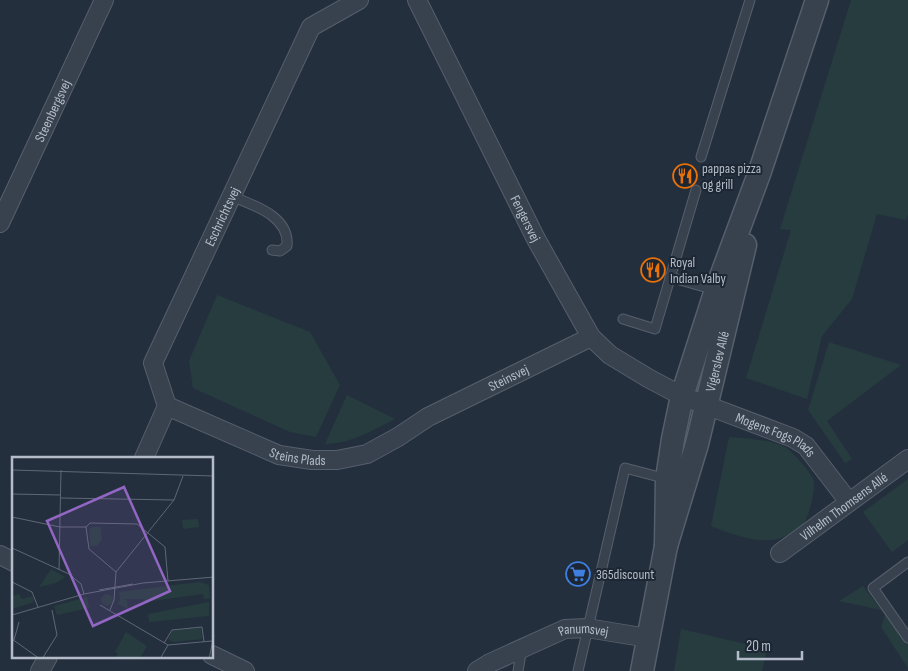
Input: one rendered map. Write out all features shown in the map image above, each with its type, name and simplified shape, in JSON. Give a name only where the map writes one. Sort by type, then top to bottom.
[{"type":"street","name":"Steenbergsvej","points":[[0,223],[104,0]]},
{"type":"street","name":"Eschrichtsvej","points":[[167,406],[153,364],[230,196],[311,27],[359,0]]},
{"type":"street","name":"Fengersvej","points":[[416,0],[536,239],[591,337],[610,355],[682,396]]},
{"type":"street","name":"Vigerslev Allé","points":[[666,546],[667,479],[672,439],[682,396],[716,290],[759,174],[817,0]]},
{"type":"street","name":"Vigerslev Allé","points":[[642,671],[666,546],[687,479],[739,274],[759,174]]},
{"type":"street","name":"Steinsvej","points":[[428,418],[591,337]]},
{"type":"street","name":"Mogens Fogs Plads","points":[[682,396],[793,438],[806,446],[849,502]]},
{"type":"street","name":"Steins Plads","points":[[167,406],[279,455],[312,460],[337,460],[367,454],[428,418]]},
{"type":"street","points":[[144,457],[167,406]]},
{"type":"street","name":"Vilhelm Thomsens Allé","points":[[780,553],[908,459]]},
{"type":"street","points":[[0,555],[12,561]]},
{"type":"street","name":"Panumsvej","points":[[478,671],[490,663],[565,629],[587,628],[648,638]]},
{"type":"street","points":[[214,656],[246,671]]},
{"type":"street","points":[[40,671],[47,658]]},
{"type":"lane","points":[[701,157],[750,0]]},
{"type":"lane","points":[[623,319],[655,329],[696,190]]},
{"type":"lane","points":[[230,196],[258,207],[278,219],[288,235],[287,246],[280,251],[272,250]]},
{"type":"lane","points":[[670,277],[716,290]]},
{"type":"lane","points":[[578,671],[625,468],[667,479]]},
{"type":"lane","points":[[908,562],[873,588],[908,638]]},
{"type":"lane","points":[[518,671],[522,648]]},
{"type":"green space","points":[[851,0],[908,0],[908,214],[906,220],[877,214],[852,299],[822,336],[807,399],[746,378],[791,230],[780,229]]},
{"type":"green space","points":[[217,295],[310,332],[340,385],[316,437],[290,432],[193,388],[189,361]]},
{"type":"green space","points":[[829,342],[901,365],[827,421],[852,459],[845,463],[808,410]]},
{"type":"green space","points":[[347,395],[395,419],[352,439],[334,444],[325,444]]},
{"type":"green space","points":[[729,437],[779,444],[789,450],[806,469],[813,478],[814,492],[808,515],[800,527],[781,538],[764,540],[745,538],[711,526]]},
{"type":"green space","points":[[908,479],[908,540],[892,552],[863,512]]},
{"type":"green space","points":[[863,586],[881,610],[839,601]]},
{"type":"green space","points":[[886,612],[908,643],[908,668],[881,627]]},
{"type":"green space","points":[[681,629],[767,649],[762,671],[674,671]]},
{"type":"place","name":"pappas pizza og grill","points":[[685,176]]},
{"type":"place","name":"Royal Indian Valby","points":[[653,270]]},
{"type":"place","name":"365discount","points":[[578,574]]}]
